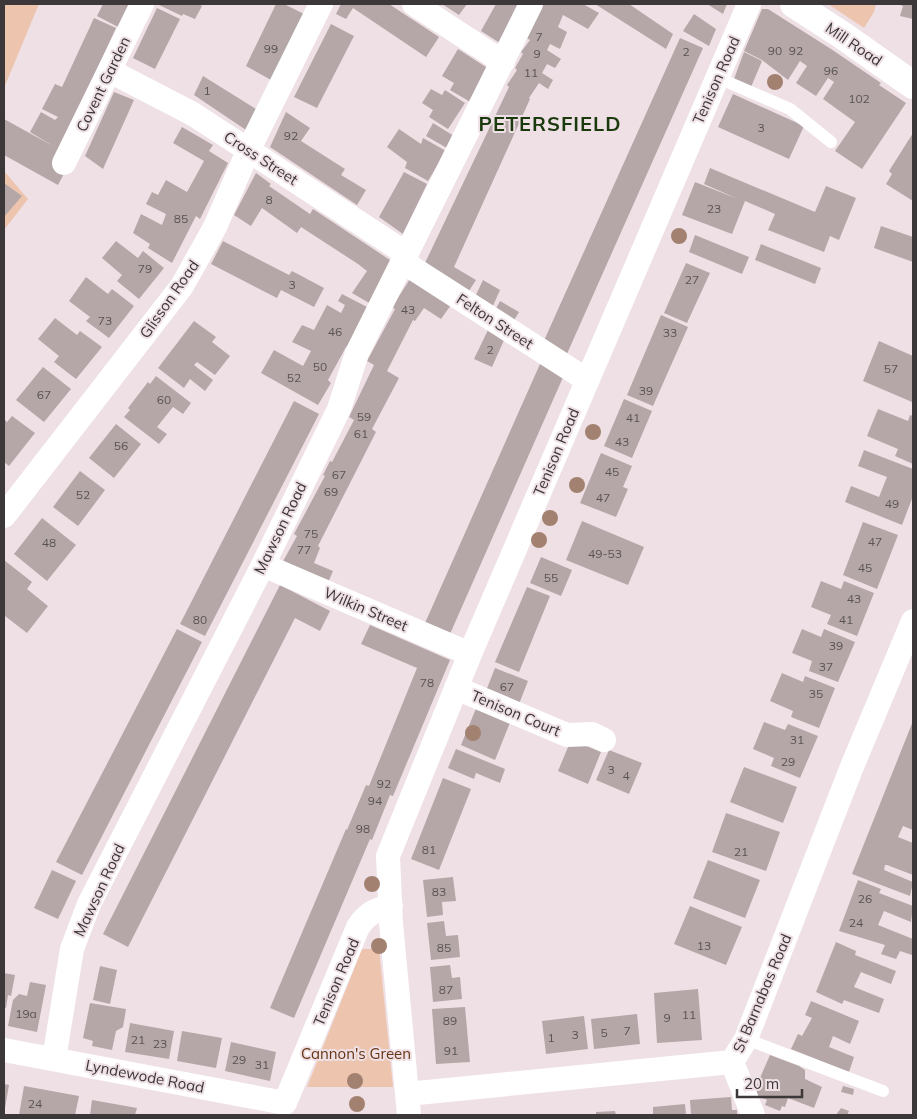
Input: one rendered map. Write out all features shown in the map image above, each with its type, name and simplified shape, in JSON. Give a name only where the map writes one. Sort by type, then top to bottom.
[{"type":"street","name":"Covent Garden","points":[[64,163],[142,4]]},
{"type":"street","name":"Glisson Road","points":[[4,516],[182,286],[215,227],[249,150],[321,4]]},
{"type":"street","points":[[414,4],[502,62]]},
{"type":"street","name":"Mawson Road","points":[[54,1059],[72,949],[79,927],[263,565],[339,409],[357,353],[531,4]]},
{"type":"street","name":"Tenison Road","points":[[408,1104],[388,856],[470,654],[716,77],[749,4]]},
{"type":"street","name":"Mill Road","points":[[794,4],[913,85]]},
{"type":"street","name":"Cross Street","points":[[110,71],[193,114],[249,150],[405,258]]},
{"type":"street","name":"Felton Street","points":[[405,258],[587,380]]},
{"type":"street","name":"Wilkin Street","points":[[263,565],[470,654]]},
{"type":"street","name":"St Barnabas Road","points":[[408,1104],[732,1062],[746,1039],[851,769],[913,621]]},
{"type":"street","name":"Tenison Court","points":[[456,688],[567,735],[592,734],[604,740]]},
{"type":"street","name":"Tenison Road","points":[[285,1103],[358,928],[366,915],[379,908],[391,906]]},
{"type":"street","name":"Lyndewode Road","points":[[4,1050],[285,1103]]},
{"type":"street","points":[[732,1062],[753,1115]]},
{"type":"lane","points":[[716,77],[790,108],[831,142]]},
{"type":"lane","points":[[746,1039],[883,1091]]},
{"type":"green space","points":[[4,4],[39,4],[4,88]]},
{"type":"green space","points":[[828,4],[876,4],[874,12],[864,28]]},
{"type":"green space","points":[[4,171],[28,199],[4,230]]},
{"type":"green space","name":"Cannon's Green","points":[[362,949],[379,949],[393,1087],[307,1087]]},
{"type":"building","points":[[103,4],[131,4],[120,28],[97,16]]},
{"type":"building","points":[[157,4],[198,4],[202,6],[195,19],[183,14],[182,16]]},
{"type":"building","points":[[276,4],[284,4],[304,14],[271,80],[246,66]]},
{"type":"building","points":[[341,4],[389,4],[439,37],[426,57],[353,8],[346,19],[336,14]]},
{"type":"building","points":[[442,4],[467,4],[459,15]]},
{"type":"building","points":[[496,4],[523,4],[503,45],[481,31]]},
{"type":"building","points":[[540,4],[583,4],[599,13],[588,29],[563,15],[558,27],[567,32],[560,49],[550,44],[547,50],[561,59],[555,68],[547,64],[542,73],[553,80],[548,89],[539,83],[529,98],[454,267],[476,280],[467,294],[424,265],[509,87],[507,85],[517,70],[515,68],[523,54],[521,52],[530,40],[525,37]]},
{"type":"building","points":[[595,4],[629,4],[673,34],[666,49]]},
{"type":"building","points":[[707,4],[727,4],[723,14]]},
{"type":"building","points":[[898,4],[913,4],[913,19],[900,16],[903,6]]},
{"type":"building","points":[[157,8],[180,19],[155,69],[133,58]]},
{"type":"building","points":[[762,9],[768,9],[831,49],[881,83],[879,85],[906,103],[862,169],[835,151],[855,122],[823,99],[834,82],[828,78],[816,96],[796,83],[807,66],[800,61],[788,80],[762,60],[744,51]]},
{"type":"building","points":[[694,14],[716,29],[709,46],[683,31]]},
{"type":"building","points":[[94,18],[116,28],[84,97],[66,170],[58,185],[4,155],[4,119],[53,146],[30,132],[41,112],[55,120],[58,117],[42,109],[55,84],[62,87]]},
{"type":"building","points":[[331,24],[354,36],[317,108],[294,97]]},
{"type":"building","points":[[680,38],[703,48],[566,356],[542,345]]},
{"type":"building","points":[[458,49],[489,69],[472,103],[450,90],[454,83],[442,76]]},
{"type":"building","points":[[744,52],[762,61],[751,87],[734,79]]},
{"type":"building","points":[[203,76],[256,109],[246,130],[194,95]]},
{"type":"building","points":[[431,89],[442,95],[445,90],[465,103],[448,129],[429,117],[433,110],[422,103]]},
{"type":"building","points":[[114,92],[134,100],[103,169],[85,156]]},
{"type":"building","points":[[733,94],[804,126],[789,159],[718,127]]},
{"type":"building","points":[[286,112],[310,128],[301,141],[345,169],[341,175],[366,190],[357,205],[270,147]]},
{"type":"building","points":[[433,123],[454,136],[447,148],[426,136]]},
{"type":"building","points":[[182,127],[213,145],[209,151],[228,163],[200,219],[196,216],[172,263],[148,248],[150,244],[133,233],[141,214],[162,225],[166,214],[146,204],[152,192],[158,195],[166,180],[187,192],[204,161],[173,143]]},
{"type":"building","points":[[399,129],[421,144],[423,138],[446,151],[428,181],[405,168],[407,162],[387,147]]},
{"type":"building","points":[[913,133],[913,201],[886,184],[892,174],[889,171]]},
{"type":"building","points":[[710,168],[815,212],[826,186],[856,198],[839,240],[830,236],[824,252],[768,230],[775,214],[745,201],[732,234],[682,215],[695,182],[738,199],[704,184]]},
{"type":"building","points":[[404,172],[427,184],[403,234],[379,217]]},
{"type":"building","points":[[256,173],[271,184],[269,186],[310,214],[313,209],[393,262],[371,304],[352,293],[367,271],[358,264],[301,227],[297,233],[262,208],[251,226],[234,215]]},
{"type":"building","points":[[4,183],[22,196],[4,217]]},
{"type":"building","points":[[881,226],[913,237],[913,262],[874,248]]},
{"type":"building","points":[[695,235],[749,257],[742,274],[689,252]]},
{"type":"building","points":[[116,241],[138,258],[143,251],[164,268],[139,299],[117,281],[122,275],[102,258]]},
{"type":"building","points":[[223,241],[289,275],[292,271],[324,288],[314,307],[281,290],[277,298],[211,264]]},
{"type":"building","points":[[761,244],[821,268],[815,284],[755,260]]},
{"type":"building","points":[[686,263],[710,273],[687,323],[664,313]]},
{"type":"building","points":[[86,277],[108,294],[112,289],[134,306],[109,338],[86,321],[90,317],[69,301]]},
{"type":"building","points":[[410,279],[451,305],[441,319],[424,308],[415,321],[413,320],[387,371],[399,378],[372,429],[376,432],[318,546],[320,548],[314,563],[333,571],[327,585],[282,563],[297,536],[294,534],[325,476],[323,475],[330,461],[332,462],[354,420],[349,417],[374,365],[367,361],[395,309],[392,307]]},
{"type":"building","points":[[483,280],[500,290],[492,308],[475,297]]},
{"type":"building","points":[[342,294],[369,308],[350,345],[346,347],[328,380],[331,383],[318,405],[261,373],[274,350],[303,366],[311,351],[292,342],[302,325],[314,330],[327,305],[341,313],[345,305],[338,301]]},
{"type":"building","points":[[500,301],[519,312],[513,322],[494,312]]},
{"type":"building","points":[[661,315],[688,327],[653,406],[627,395]]},
{"type":"building","points":[[55,318],[77,335],[80,331],[102,347],[76,379],[54,362],[59,356],[38,339]]},
{"type":"building","points":[[194,321],[216,337],[212,342],[230,356],[215,375],[197,362],[194,365],[213,380],[205,391],[190,379],[184,388],[158,368]]},
{"type":"building","points":[[488,330],[505,338],[492,367],[474,359]]},
{"type":"building","points":[[879,341],[913,356],[912,402],[863,381]]},
{"type":"building","points":[[540,364],[564,375],[450,634],[425,623]]},
{"type":"building","points":[[43,367],[71,389],[44,422],[16,400]]},
{"type":"building","points":[[156,376],[191,403],[183,414],[173,407],[157,427],[167,434],[159,444],[124,417],[130,410],[128,408],[148,382],[150,384]]},
{"type":"building","points":[[624,399],[652,411],[632,458],[604,446]]},
{"type":"building","points":[[294,401],[319,414],[205,636],[180,624]]},
{"type":"building","points":[[878,409],[908,421],[910,415],[913,416],[913,464],[895,456],[898,449],[867,436]]},
{"type":"building","points":[[12,416],[35,433],[9,466],[4,462],[4,419],[7,422]]},
{"type":"building","points":[[116,424],[141,444],[114,478],[89,458]]},
{"type":"building","points":[[864,450],[913,469],[913,496],[902,525],[845,502],[851,486],[879,497],[887,477],[858,466]]},
{"type":"building","points":[[601,453],[632,466],[623,487],[628,489],[616,517],[580,503]]},
{"type":"building","points":[[80,471],[105,490],[78,526],[53,507]]},
{"type":"building","points":[[42,518],[76,545],[47,581],[14,554]]},
{"type":"building","points":[[582,521],[644,547],[628,585],[566,560]]},
{"type":"building","points":[[863,522],[898,535],[877,589],[843,575]]},
{"type":"building","points":[[541,557],[572,570],[561,596],[530,583]]},
{"type":"building","points":[[4,560],[32,582],[27,589],[48,606],[27,633],[5,616],[4,618]]},
{"type":"building","points":[[821,581],[841,589],[844,581],[874,593],[857,636],[827,624],[831,615],[811,607]]},
{"type":"building","points":[[280,585],[330,611],[320,631],[295,618],[128,947],[103,934]]},
{"type":"building","points":[[527,587],[550,596],[519,672],[495,662]]},
{"type":"building","points":[[370,625],[450,660],[393,796],[390,795],[372,840],[370,839],[294,1018],[270,1008],[346,829],[366,785],[369,786],[417,668],[361,644]]},
{"type":"building","points":[[177,629],[202,642],[82,875],[56,862]]},
{"type":"building","points":[[802,629],[821,637],[824,629],[855,642],[838,682],[809,671],[812,661],[792,653]]},
{"type":"building","points":[[495,668],[528,681],[519,704],[486,691]]},
{"type":"building","points":[[782,673],[803,682],[805,676],[835,688],[819,728],[791,717],[793,711],[770,701]]},
{"type":"building","points":[[477,706],[511,720],[495,760],[461,745]]},
{"type":"building","points":[[913,721],[913,830],[903,826],[898,837],[913,843],[913,875],[887,865],[885,865],[884,870],[913,882],[910,896],[852,874]]},
{"type":"building","points":[[764,722],[785,730],[788,724],[818,736],[800,778],[771,766],[774,758],[753,749]]},
{"type":"building","points":[[571,740],[601,752],[588,784],[558,771]]},
{"type":"building","points":[[456,749],[505,769],[500,783],[476,773],[474,779],[448,768]]},
{"type":"building","points":[[609,750],[642,763],[629,794],[596,780]]},
{"type":"building","points":[[744,767],[797,787],[783,823],[730,802]]},
{"type":"building","points":[[443,778],[471,789],[439,870],[411,859]]},
{"type":"building","points":[[726,813],[780,832],[766,871],[712,852]]},
{"type":"building","points":[[708,860],[760,880],[745,918],[693,898]]},
{"type":"building","points":[[52,870],[76,881],[58,919],[34,908]]},
{"type":"building","points":[[453,877],[456,901],[442,902],[443,915],[427,917],[423,880]]},
{"type":"building","points":[[858,880],[881,889],[879,893],[913,906],[911,922],[884,911],[878,925],[913,939],[912,955],[900,951],[896,959],[881,954],[885,945],[839,931]]},
{"type":"building","points":[[690,906],[742,927],[726,965],[674,944]]},
{"type":"building","points":[[444,921],[446,936],[458,935],[460,957],[431,960],[427,923]]},
{"type":"building","points":[[836,942],[856,951],[855,955],[896,971],[891,984],[861,972],[854,987],[884,999],[879,1013],[844,1000],[842,1004],[816,992]]},
{"type":"building","points":[[450,965],[452,978],[460,977],[462,999],[433,1002],[430,967]]},
{"type":"building","points":[[100,966],[117,970],[110,1004],[93,1000]]},
{"type":"building","points":[[4,973],[15,975],[11,996],[8,995],[6,1008],[4,1007]]},
{"type":"building","points":[[30,982],[46,985],[37,1032],[8,1026],[13,1000],[19,994],[27,996]]},
{"type":"building","points":[[698,989],[702,1040],[657,1043],[654,993]]},
{"type":"building","points":[[811,1001],[859,1021],[850,1044],[833,1036],[829,1047],[854,1057],[849,1072],[791,1049],[798,1034],[802,1036],[812,1018],[805,1015]]},
{"type":"building","points":[[90,1003],[126,1009],[123,1027],[116,1031],[112,1050],[92,1046],[93,1041],[83,1038]]},
{"type":"building","points":[[465,1007],[470,1062],[436,1064],[432,1009]]},
{"type":"building","points":[[637,1014],[640,1044],[594,1049],[591,1019]]},
{"type":"building","points":[[584,1016],[588,1049],[546,1054],[542,1021]]},
{"type":"building","points":[[130,1023],[174,1031],[169,1059],[125,1052]]},
{"type":"building","points":[[182,1031],[222,1038],[216,1068],[177,1061]]},
{"type":"building","points":[[231,1042],[276,1052],[270,1081],[225,1071]]},
{"type":"building","points":[[770,1055],[799,1066],[805,1070],[805,1079],[822,1087],[814,1108],[788,1098],[785,1107],[782,1106],[780,1111],[765,1105],[767,1100],[753,1094]]},
{"type":"building","points":[[4,1084],[9,1085],[5,1108],[4,1108]]},
{"type":"building","points":[[24,1086],[79,1096],[75,1115],[19,1115]]},
{"type":"building","points":[[843,1086],[854,1089],[853,1095],[841,1092]]},
{"type":"building","points":[[731,1097],[732,1110],[737,1110],[737,1115],[691,1115],[690,1100]]},
{"type":"building","points":[[92,1100],[137,1108],[135,1115],[90,1115]]},
{"type":"building","points":[[685,1104],[686,1115],[653,1115],[653,1107]]},
{"type":"building","points":[[841,1108],[849,1111],[847,1115],[836,1115]]},
{"type":"building","points":[[615,1111],[616,1115],[596,1115],[596,1112]]},
{"type":"district","name":"PETERSFIELD","points":[[550,123]]}]
